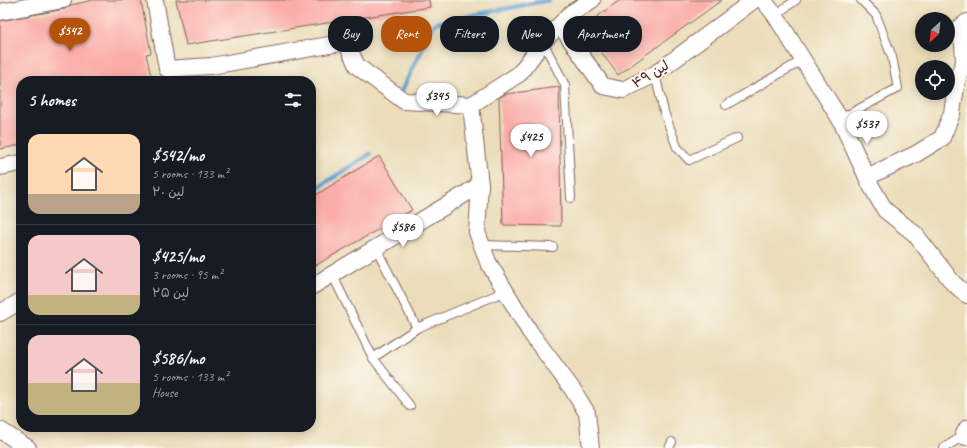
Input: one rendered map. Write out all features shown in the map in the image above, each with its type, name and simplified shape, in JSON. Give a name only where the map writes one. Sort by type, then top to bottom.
[{"type":"street","points":[[0,12],[63,0]]},
{"type":"street","points":[[155,0],[167,69],[211,66],[346,42],[358,66],[404,101],[471,105],[519,74],[536,52]]},
{"type":"street","points":[[555,30],[571,13],[592,0]]},
{"type":"street","name":"لین ۴۹","points":[[560,25],[602,86],[623,90],[655,74],[754,0]]},
{"type":"street","points":[[763,0],[775,15],[840,119],[867,177],[885,210],[915,234],[953,283],[967,295]]},
{"type":"street","points":[[867,177],[916,154],[942,138],[952,113],[957,80],[964,62],[963,44],[959,28],[967,22]]},
{"type":"street","points":[[471,105],[480,185],[477,232],[488,262],[530,332],[573,390],[587,413],[591,448]]},
{"type":"street","points":[[0,167],[16,164]]},
{"type":"street","points":[[316,284],[480,185]]},
{"type":"street","points":[[0,313],[16,305]]},
{"type":"street","points":[[0,430],[28,448]]},
{"type":"lane","points":[[775,15],[796,0]]},
{"type":"lane","points":[[840,119],[898,88],[892,57],[876,15],[861,0]]},
{"type":"lane","points":[[549,52],[565,85],[571,198]]},
{"type":"lane","points":[[726,105],[803,60]]},
{"type":"lane","points":[[655,74],[664,112],[677,147],[689,160],[737,138]]},
{"type":"lane","points":[[482,245],[554,247]]},
{"type":"lane","points":[[376,248],[417,328]]},
{"type":"lane","points":[[332,274],[374,358],[410,406]]},
{"type":"lane","points":[[374,358],[417,328],[506,291]]},
{"type":"lane","points":[[944,448],[966,434]]},
{"type":"building","points":[[93,0],[141,0],[151,53],[146,54],[151,76],[16,76],[16,146],[0,149],[0,21],[65,9],[71,5]]},
{"type":"building","points":[[176,0],[429,0],[430,7],[372,16],[328,16],[328,23],[186,45]]},
{"type":"building","points":[[620,0],[722,0],[618,75],[601,52],[642,52],[642,16],[598,16]]},
{"type":"building","points":[[559,87],[561,226],[503,225],[499,98],[506,94]]},
{"type":"building","points":[[379,156],[412,210],[316,265],[316,195]]},
{"type":"waterway","points":[[401,92],[435,23],[549,0]]},
{"type":"waterway","points":[[316,189],[370,154]]}]
